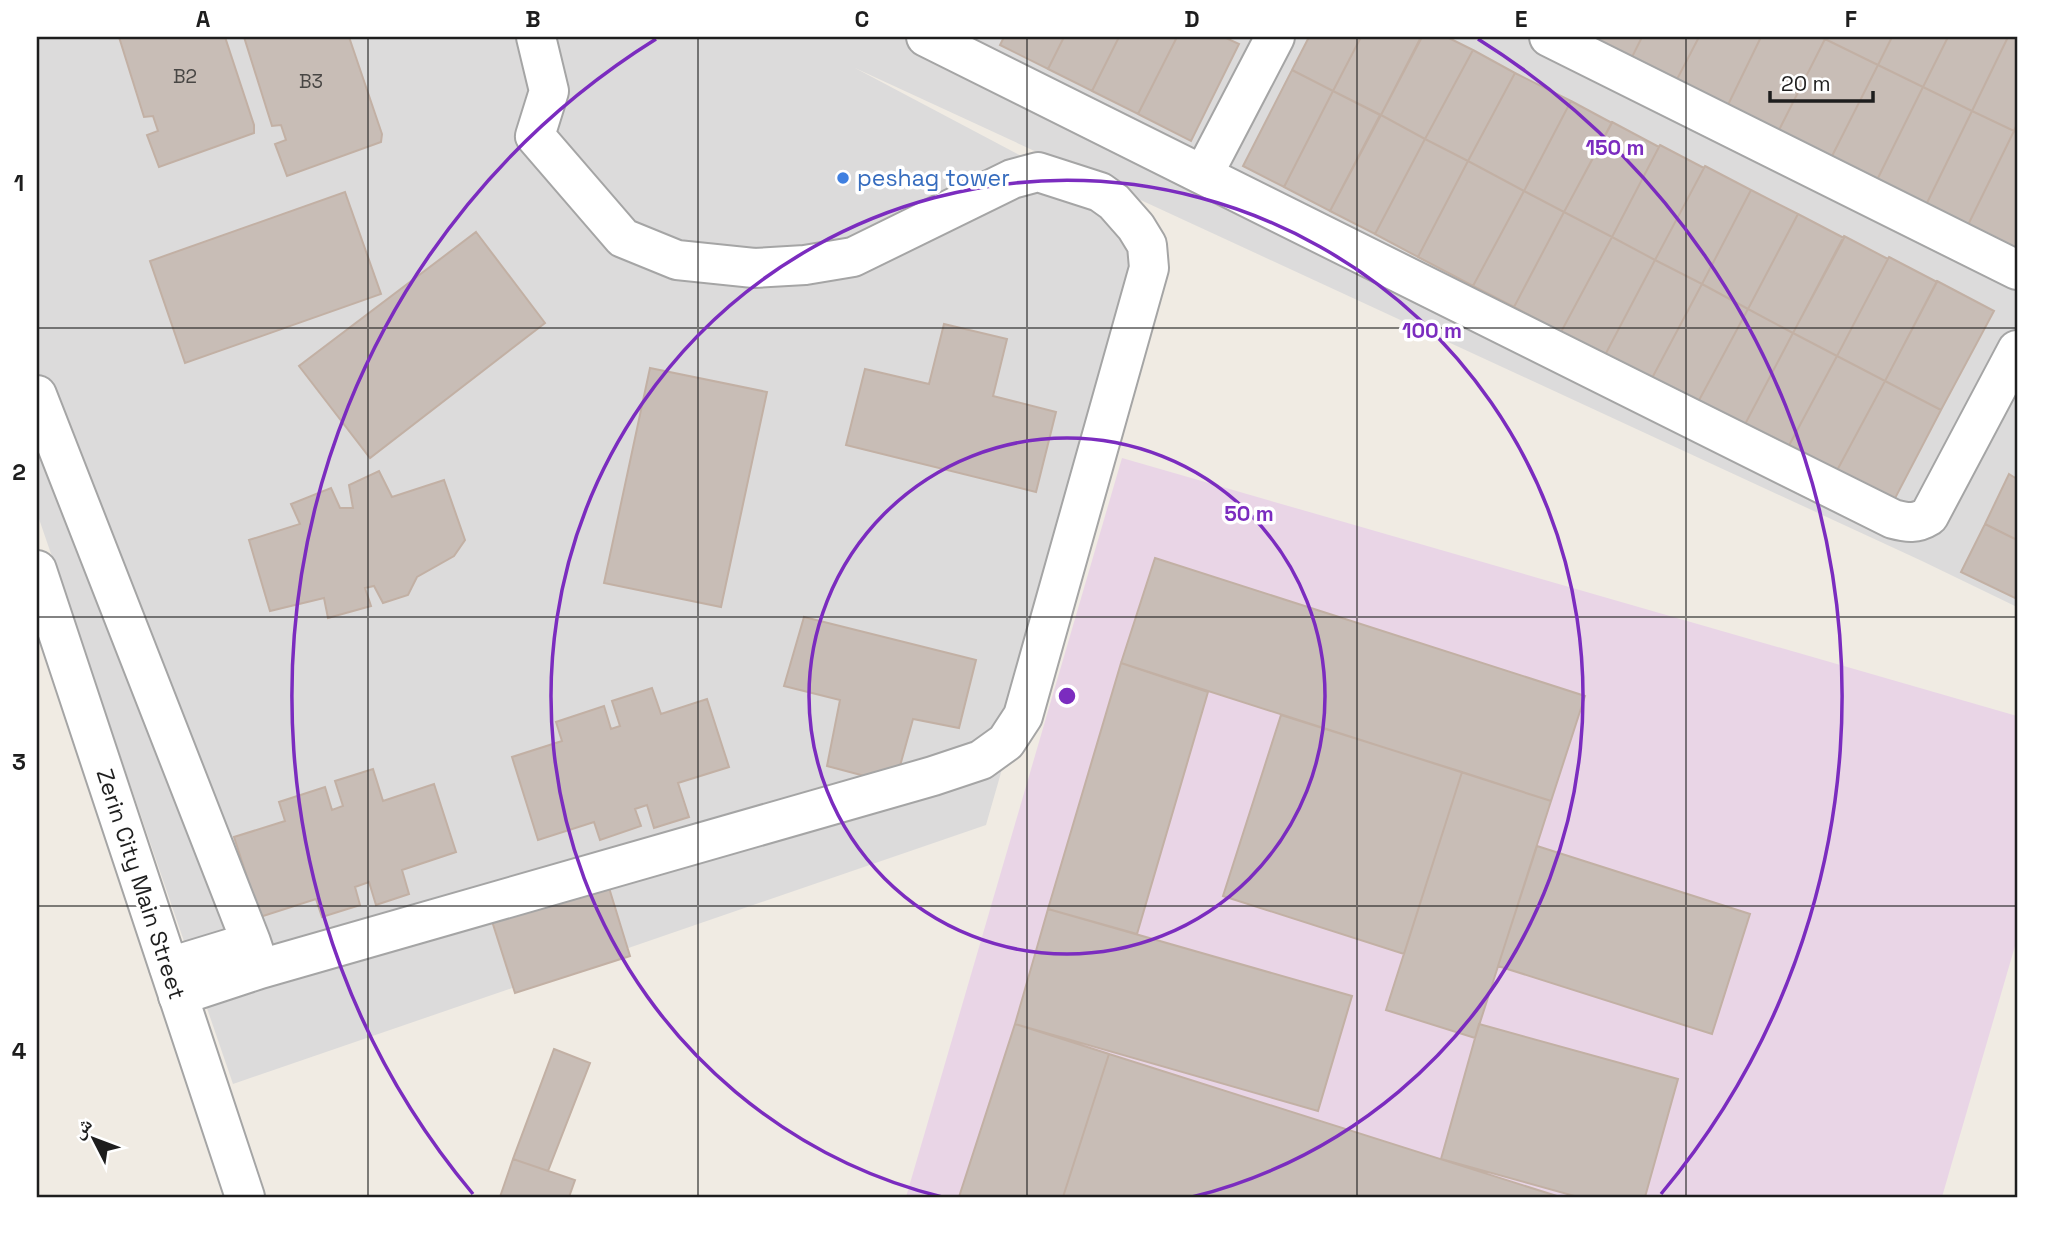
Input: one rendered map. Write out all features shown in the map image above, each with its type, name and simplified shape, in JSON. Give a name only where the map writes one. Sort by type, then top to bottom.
[{"type":"street","points":[[174,982],[256,956],[933,776],[981,760],[1006,742],[1023,716],[1149,268],[1147,244],[1136,227],[1114,202],[1100,192],[1038,172],[1012,179],[852,257],[805,265],[754,268],[677,260],[623,238],[535,136],[549,91],[536,37]]},
{"type":"street","points":[[926,37],[1881,513],[1907,523],[1918,523],[1929,516],[2017,350]]},
{"type":"street","points":[[1203,175],[1275,37]]},
{"type":"street","points":[[1549,37],[2017,270]]},
{"type":"street","points":[[37,395],[256,956]]},
{"type":"street","name":"Zerin City Main Street","points":[[37,570],[245,1197]]},
{"type":"shaded area","points":[[37,37],[2017,37],[2017,607],[855,68],[1157,228],[986,825],[233,1084],[37,513]]},
{"type":"shaded area","points":[[1122,458],[2017,716],[2017,939],[1942,1197],[906,1197]]},
{"type":"building","points":[[119,37],[225,37],[254,125],[254,133],[159,167],[147,135],[158,131],[153,116],[144,117]]},
{"type":"building","points":[[244,37],[349,37],[382,134],[381,142],[287,176],[275,144],[286,140],[281,125],[272,126]]},
{"type":"building","points":[[1004,37],[1064,37],[1048,69],[1000,45]]},
{"type":"building","points":[[1064,37],[1119,37],[1092,91],[1048,69]]},
{"type":"building","points":[[1119,37],[1177,37],[1138,114],[1092,91]]},
{"type":"building","points":[[1177,37],[1224,37],[1239,44],[1191,141],[1138,114]]},
{"type":"building","points":[[1309,37],[1361,37],[1333,91],[1292,70]]},
{"type":"building","points":[[1361,37],[1421,37],[1381,115],[1333,91]]},
{"type":"building","points":[[1422,37],[1447,37],[1473,50],[1425,139],[1381,115]]},
{"type":"building","points":[[1585,37],[1642,37],[1629,63]]},
{"type":"building","points":[[1642,37],[1699,37],[1674,85],[1629,63]]},
{"type":"building","points":[[1699,37],[1761,37],[1725,111],[1674,85]]},
{"type":"building","points":[[1761,37],[1825,39],[1776,136],[1725,111]]},
{"type":"building","points":[[1892,37],[1878,65],[1825,39]]},
{"type":"building","points":[[1892,37],[1948,37],[1923,87],[1878,65]]},
{"type":"building","points":[[1948,37],[2008,37],[1972,111],[1923,87]]},
{"type":"building","points":[[2008,37],[2017,37],[2017,124],[2014,131],[1972,111]]},
{"type":"building","points":[[1825,39],[1878,65],[1829,162],[1776,136]]},
{"type":"building","points":[[1473,50],[1515,73],[1468,161],[1425,139]]},
{"type":"building","points":[[1878,65],[1923,87],[1875,184],[1829,162]]},
{"type":"building","points":[[1292,70],[1333,91],[1284,187],[1243,166]]},
{"type":"building","points":[[1515,73],[1571,101],[1524,191],[1468,161]]},
{"type":"building","points":[[1923,87],[1972,111],[1924,209],[1875,184]]},
{"type":"building","points":[[1333,91],[1380,115],[1330,211],[1284,187]]},
{"type":"building","points":[[1571,101],[1612,123],[1564,212],[1524,191]]},
{"type":"building","points":[[1972,111],[2014,131],[1966,229],[1924,209]]},
{"type":"building","points":[[1381,115],[1425,139],[1375,234],[1330,211]]},
{"type":"building","points":[[1612,122],[1659,147],[1612,237],[1564,212]]},
{"type":"building","points":[[2014,131],[2017,132],[2017,250],[1966,229]]},
{"type":"building","points":[[1425,139],[1468,161],[1418,257],[1375,234]]},
{"type":"building","points":[[1660,145],[1704,168],[1655,260],[1612,237]]},
{"type":"building","points":[[1468,161],[1524,191],[1473,286],[1418,257]]},
{"type":"building","points":[[1705,166],[1751,190],[1702,284],[1655,260]]},
{"type":"building","points":[[1751,190],[1798,214],[1748,309],[1702,284]]},
{"type":"building","points":[[1524,191],[1564,212],[1514,307],[1473,286]]},
{"type":"building","points":[[345,192],[381,294],[185,363],[150,261]]},
{"type":"building","points":[[1564,212],[1612,237],[1561,332],[1514,307]]},
{"type":"building","points":[[1798,214],[1844,238],[1793,333],[1748,309]]},
{"type":"building","points":[[476,232],[545,323],[370,458],[299,366]]},
{"type":"building","points":[[1844,236],[1888,259],[1837,356],[1793,333]]},
{"type":"building","points":[[1612,237],[1655,260],[1605,355],[1561,332]]},
{"type":"building","points":[[1889,257],[1937,282],[1885,381],[1837,356]]},
{"type":"building","points":[[1655,260],[1702,284],[1651,380],[1605,355]]},
{"type":"building","points":[[1937,281],[1994,311],[1941,410],[1885,381]]},
{"type":"building","points":[[1702,284],[1748,309],[1697,404],[1651,380]]},
{"type":"building","points":[[1748,309],[1793,333],[1743,428],[1697,404]]},
{"type":"building","points":[[944,324],[1007,339],[993,396],[1056,412],[1036,492],[846,445],[865,369],[929,384]]},
{"type":"building","points":[[1793,333],[1837,356],[1786,451],[1743,428]]},
{"type":"building","points":[[1837,356],[1885,381],[1834,476],[1786,451]]},
{"type":"building","points":[[650,368],[767,392],[721,607],[604,583]]},
{"type":"building","points":[[1885,381],[1941,410],[1891,506],[1834,476]]},
{"type":"building","points":[[379,471],[392,497],[444,480],[465,540],[454,556],[417,577],[408,595],[383,603],[374,586],[365,588],[371,606],[328,618],[324,598],[270,611],[249,540],[300,524],[291,504],[331,488],[340,508],[353,508],[349,485]]},
{"type":"building","points":[[2009,474],[2017,479],[2017,540],[1985,524]]},
{"type":"building","points":[[1985,524],[2017,540],[2017,599],[1961,572]]},
{"type":"building","points":[[1155,558],[1585,696],[1551,801],[1121,663]]},
{"type":"building","points":[[804,617],[976,660],[959,728],[913,719],[895,784],[827,766],[840,700],[784,686]]},
{"type":"building","points":[[1121,663],[1208,692],[1137,934],[1048,909]]},
{"type":"building","points":[[652,688],[661,714],[707,699],[729,767],[678,783],[689,817],[654,828],[647,805],[635,809],[641,826],[600,840],[594,822],[538,840],[512,757],[562,741],[556,722],[604,706],[611,729],[620,726],[612,701]]},
{"type":"building","points":[[1281,715],[1462,772],[1404,954],[1223,896]]},
{"type":"building","points":[[373,769],[383,801],[434,784],[456,852],[402,870],[409,894],[376,905],[369,882],[355,887],[360,905],[322,917],[316,899],[260,917],[234,837],[285,821],[279,802],[325,787],[332,810],[343,806],[335,781]]},
{"type":"building","points":[[1462,772],[1551,801],[1475,1038],[1386,1010]]},
{"type":"building","points":[[1537,846],[1750,914],[1712,1034],[1498,966]]},
{"type":"building","points":[[606,878],[630,956],[515,993],[490,915]]},
{"type":"building","points":[[1048,909],[1352,996],[1318,1111],[1015,1024]]},
{"type":"building","points":[[1015,1024],[1109,1054],[1063,1197],[959,1197]]},
{"type":"building","points":[[1479,1024],[1678,1079],[1645,1197],[1578,1197],[1441,1159]]},
{"type":"building","points":[[554,1049],[590,1063],[548,1171],[513,1159]]},
{"type":"building","points":[[1109,1054],[1560,1197],[1063,1197]]},
{"type":"building","points":[[513,1159],[575,1180],[569,1197],[500,1197]]},
{"type":"place","name":"peshag tower","points":[[843,178]]}]
